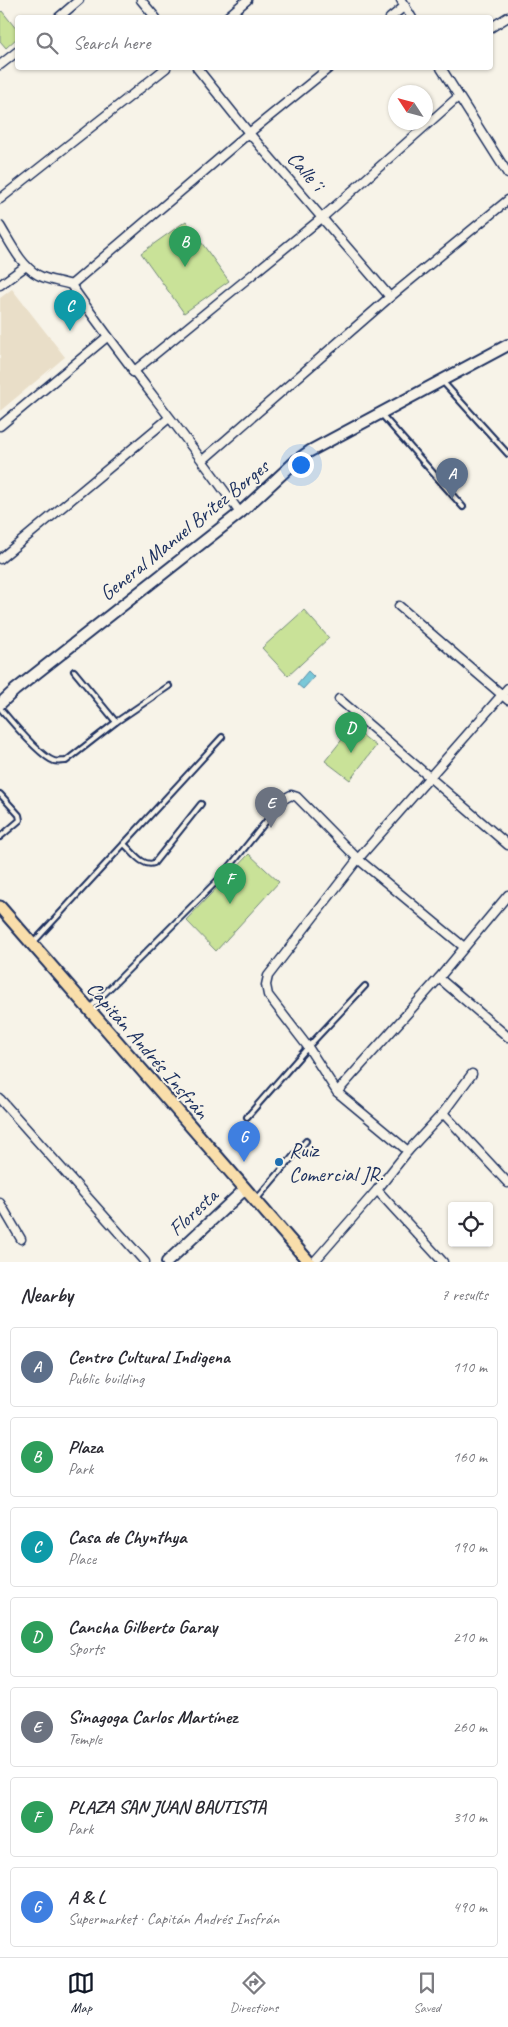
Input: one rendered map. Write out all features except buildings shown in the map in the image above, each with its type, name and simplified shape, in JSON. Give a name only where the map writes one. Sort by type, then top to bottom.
[{"type":"main road","name":"Capitán Andrés Insfrán","points":[[1,911],[32,944],[308,1262]]},
{"type":"street","points":[[62,15],[79,0]]},
{"type":"street","points":[[141,0],[154,15]]},
{"type":"street","points":[[230,15],[247,0]]},
{"type":"street","points":[[393,15],[403,3],[410,15]]},
{"type":"street","points":[[493,26],[508,17]]},
{"type":"street","points":[[0,65],[15,53]]},
{"type":"street","points":[[0,199],[163,70]]},
{"type":"street","name":"Calle´i","points":[[199,70],[390,297]]},
{"type":"street","points":[[72,285],[249,132],[326,70]]},
{"type":"street","points":[[442,70],[508,174]]},
{"type":"street","points":[[133,372],[323,217],[458,97]]},
{"type":"street","points":[[203,460],[390,297],[508,200]]},
{"type":"street","points":[[0,226],[26,266],[37,275],[49,280],[72,285],[107,337],[203,460],[240,513]]},
{"type":"street","points":[[0,285],[26,266]]},
{"type":"street","points":[[0,426],[107,337]]},
{"type":"street","name":"General Manuel Brítez Borges","points":[[0,704],[15,690],[240,513],[297,460],[322,444],[508,345]]},
{"type":"street","points":[[0,559],[169,418]]},
{"type":"street","points":[[399,606],[505,697]]},
{"type":"street","points":[[408,1151],[337,1092],[308,1046],[268,995],[266,985],[268,976],[358,859],[429,776],[505,697],[508,688]]},
{"type":"street","points":[[338,699],[508,845]]},
{"type":"street","points":[[284,799],[291,796],[297,798],[358,859],[464,947]]},
{"type":"street","points":[[337,1092],[439,978],[508,895]]},
{"type":"street","points":[[439,978],[508,1037]]},
{"type":"street","points":[[314,1262],[377,1190],[408,1151],[443,1113],[472,1074]]},
{"type":"street","points":[[0,1099],[145,1262]]},
{"type":"street","points":[[443,1113],[508,1183]]},
{"type":"street","name":"Floresta","points":[[167,1262],[244,1190]]},
{"type":"street","points":[[377,1190],[443,1262]]},
{"type":"street","points":[[0,1203],[21,1239]]},
{"type":"lane","points":[[441,380],[508,454]]},
{"type":"lane","points":[[380,413],[463,507]]},
{"type":"lane","points":[[74,671],[116,722]]},
{"type":"lane","points":[[0,708],[15,726],[53,761],[66,761],[116,722],[168,686]]},
{"type":"lane","points":[[32,944],[222,737]]},
{"type":"lane","points":[[0,794],[20,820],[0,837]]},
{"type":"lane","points":[[88,1009],[223,875],[284,799]]},
{"type":"lane","points":[[124,844],[144,864],[154,863],[201,804]]},
{"type":"lane","points":[[246,1117],[308,1046],[365,986]]},
{"type":"lane","points":[[255,1202],[306,1141]]},
{"type":"shaded area","points":[[12,289],[65,357],[0,411],[0,298]]},
{"type":"green space","points":[[2,11],[15,27],[15,40],[6,48],[0,41],[0,13]]},
{"type":"green space","points":[[186,221],[229,281],[184,313],[141,253]]},
{"type":"green space","points":[[304,610],[329,638],[288,676],[262,648]]},
{"type":"green space","points":[[352,727],[376,746],[350,780],[325,761]]},
{"type":"green space","points":[[249,854],[279,882],[216,951],[186,920]]},
{"type":"water","points":[[308,671],[314,677],[303,689],[297,684]]},
{"type":"place","name":"Plaza","points":[[185,267]]},
{"type":"place","name":"Casa de Chynthya","points":[[70,331]]},
{"type":"place","name":"Centro Cultural Indigena","points":[[452,499]]},
{"type":"place","name":"Cancha Gilberto Garay","points":[[351,753]]},
{"type":"place","name":"Sinagoga Carlos Martínez","points":[[271,828]]},
{"type":"place","name":"PLAZA SAN JUAN BAUTISTA","points":[[230,904]]},
{"type":"place","name":"A & L","points":[[244,1162]]},
{"type":"place","name":"Ruiz Comercial JR.","points":[[279,1162]]}]
